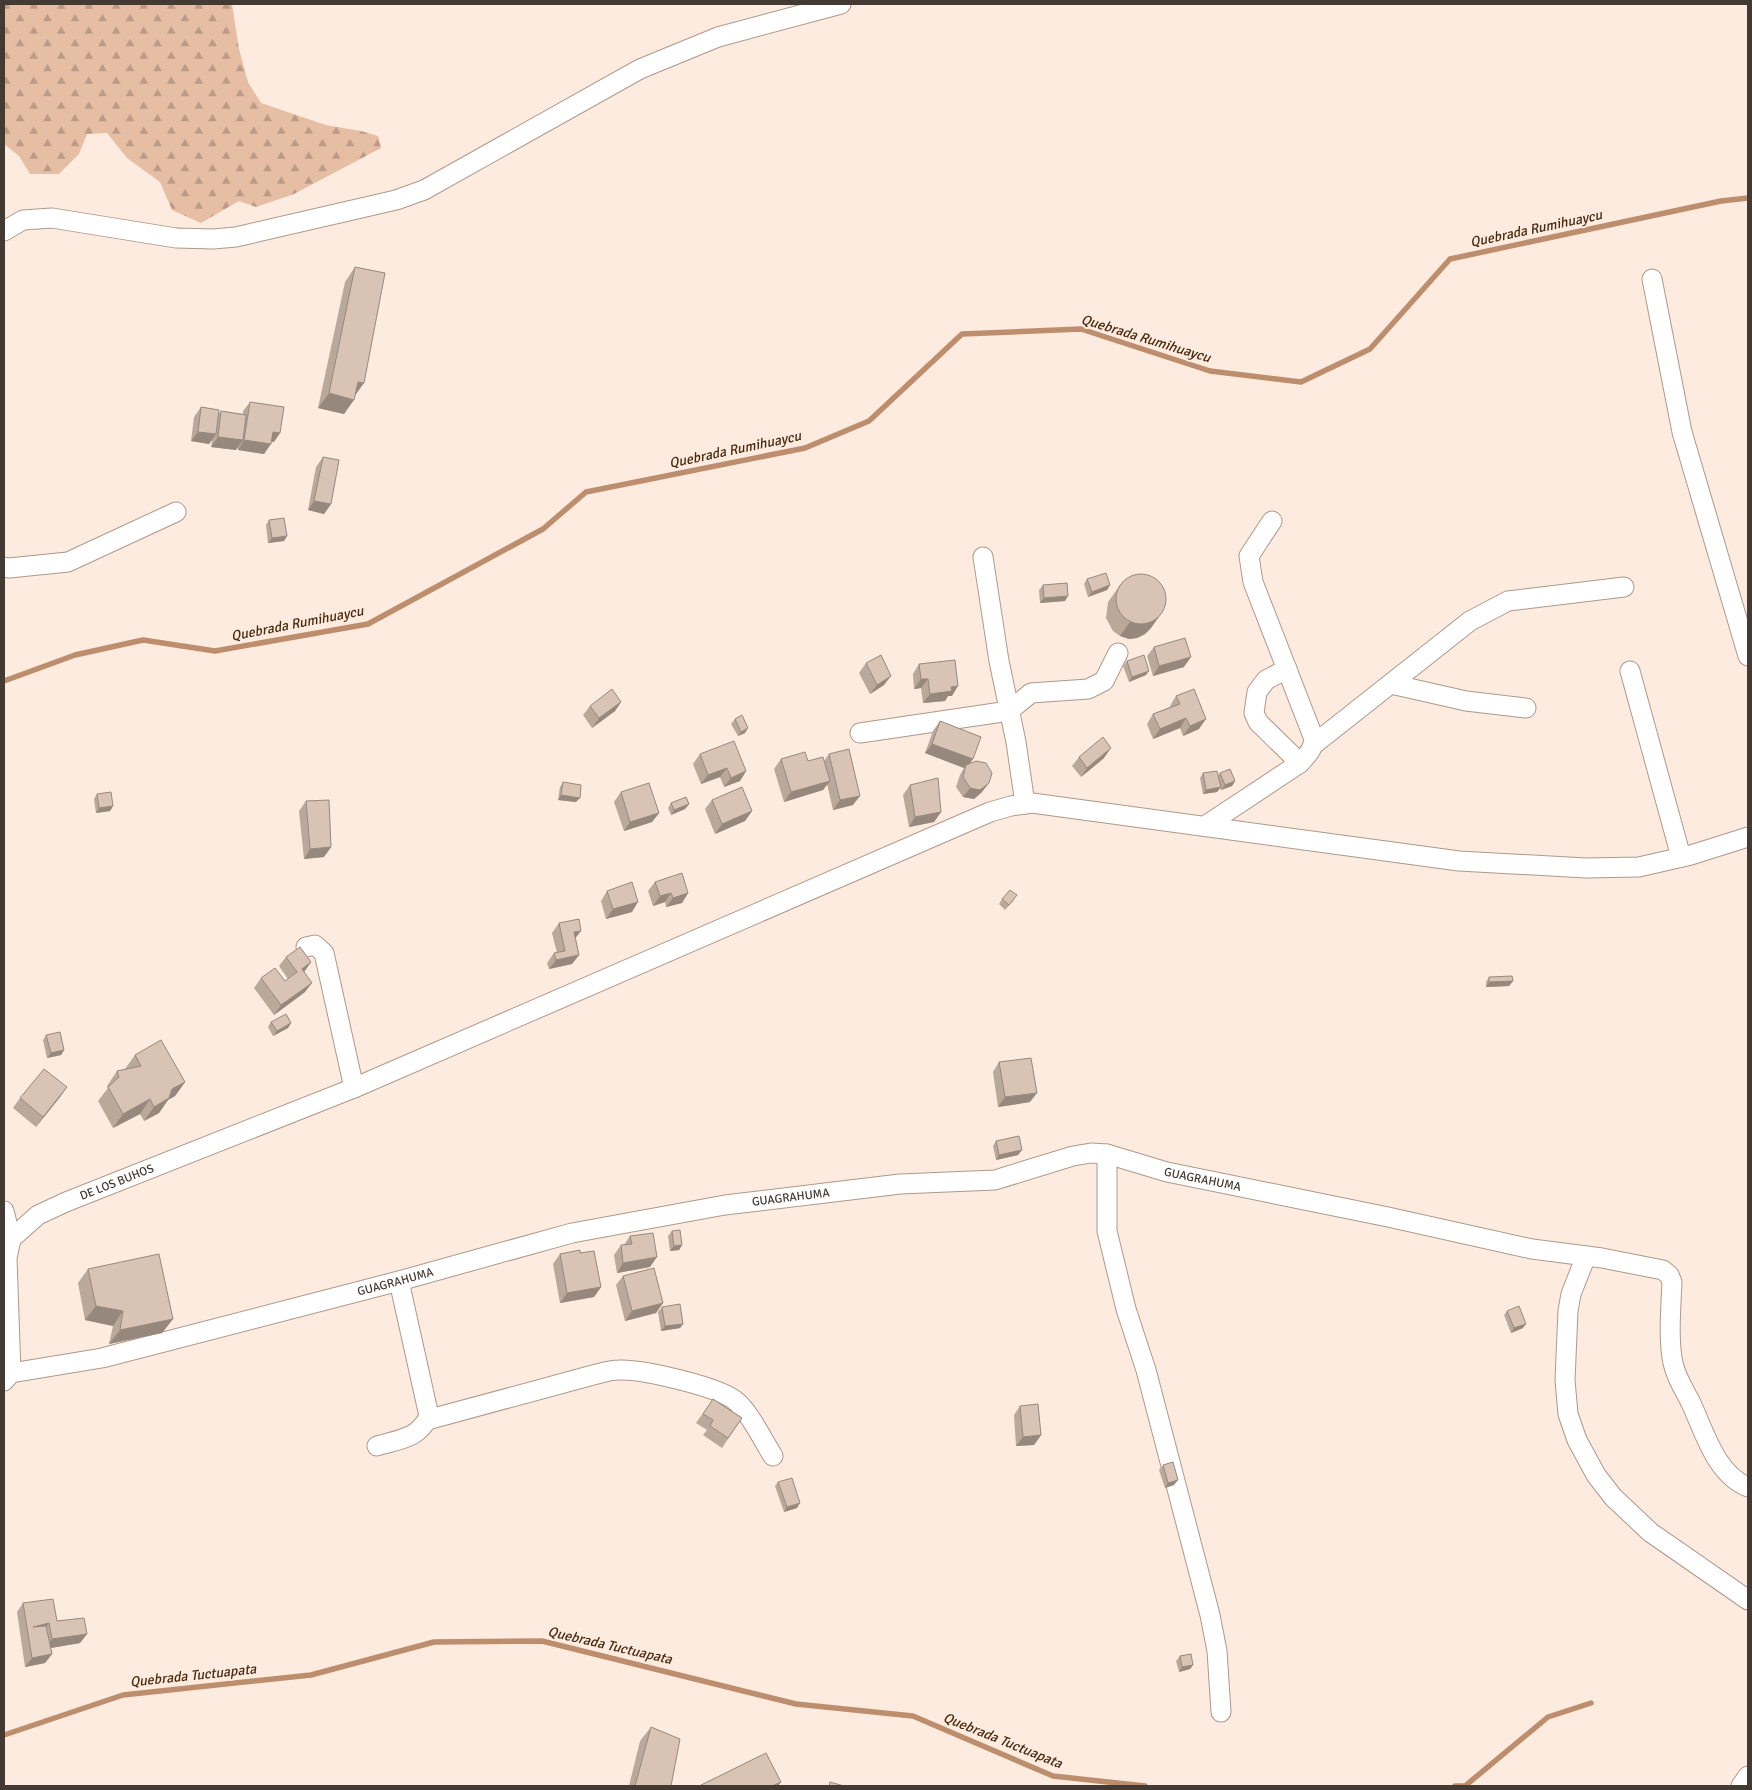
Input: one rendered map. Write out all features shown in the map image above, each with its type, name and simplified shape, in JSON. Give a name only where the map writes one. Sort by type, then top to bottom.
[{"type":"street","points":[[4,232],[23,220],[52,218],[176,238],[213,239],[236,236],[396,200],[424,190],[640,69],[718,37],[841,4]]},
{"type":"street","points":[[1652,279],[1682,432],[1748,656]]},
{"type":"street","points":[[4,567],[68,562],[176,512]]},
{"type":"street","points":[[1205,826],[1300,763],[1310,752],[1313,745],[1314,739],[1253,582],[1250,556],[1272,521]]},
{"type":"street","points":[[982,557],[1025,804]]},
{"type":"street","points":[[1313,745],[1470,621],[1508,601],[1624,587]]},
{"type":"street","points":[[860,734],[1009,711],[1031,693],[1088,689],[1104,681],[1118,653]]},
{"type":"street","points":[[1287,669],[1266,680],[1257,692],[1254,713],[1258,722],[1300,763]]},
{"type":"street","points":[[1630,671],[1681,857]]},
{"type":"street","points":[[1391,684],[1466,701],[1526,708]]},
{"type":"street","name":"DE LOS BUHOS","points":[[11,1239],[38,1215],[66,1202],[354,1088],[990,812],[1011,806],[1032,803],[1459,861],[1586,868],[1639,867],[1681,857],[1748,837]]},
{"type":"street","points":[[306,947],[315,946],[324,953],[354,1088]]},
{"type":"street","name":"GUAGRAHUMA","points":[[7,1377],[102,1358],[398,1281],[572,1233],[725,1205],[900,1184],[995,1180],[1073,1156],[1091,1153],[1107,1154],[1167,1172],[1388,1217],[1532,1250],[1586,1256],[1663,1270],[1669,1275],[1672,1282],[1671,1351],[1679,1381],[1714,1455],[1730,1475],[1742,1485],[1748,1487]]},
{"type":"street","points":[[1107,1154],[1107,1231],[1126,1309],[1163,1434],[1210,1615],[1217,1651],[1221,1712]]},
{"type":"street","points":[[4,1211],[11,1239],[7,1258],[7,1377]]},
{"type":"street","points":[[1586,1256],[1571,1294],[1568,1311],[1565,1380],[1568,1414],[1577,1440],[1596,1475],[1619,1503],[1650,1532],[1748,1600]]},
{"type":"street","points":[[377,1446],[411,1436],[423,1428],[429,1416],[398,1281]]},
{"type":"street","points":[[427,1420],[592,1375],[618,1370],[641,1371],[695,1384],[730,1397],[744,1410],[773,1456]]},
{"type":"street","points":[[1741,1786],[1748,1776]]},
{"type":"green space","points":[[4,4],[232,4],[239,49],[248,82],[261,103],[326,125],[378,136],[381,148],[294,194],[256,207],[239,201],[201,223],[172,210],[160,182],[127,158],[107,133],[87,134],[79,154],[59,174],[30,174],[19,156],[4,144]]},
{"type":"building","points":[[355,267],[385,273],[364,383],[358,382],[354,400],[329,393]]},
{"type":"building","points":[[250,402],[284,407],[280,433],[273,432],[271,444],[244,440]]},
{"type":"building","points":[[201,407],[219,410],[216,434],[198,432]]},
{"type":"building","points":[[221,411],[246,415],[243,440],[218,437]]},
{"type":"building","points":[[323,457],[339,460],[331,504],[314,501]]},
{"type":"building","points":[[284,518],[287,536],[272,538],[269,520]]},
{"type":"building","points":[[1106,573],[1110,585],[1092,592],[1087,579]]},
{"type":"building","points":[[1141,574],[1151,576],[1159,581],[1164,589],[1166,599],[1164,609],[1159,617],[1151,622],[1141,624],[1131,622],[1123,617],[1118,609],[1116,599],[1118,589],[1123,581],[1131,576]]},
{"type":"building","points":[[1067,583],[1068,596],[1044,598],[1043,585]]},
{"type":"building","points":[[1185,638],[1191,657],[1159,666],[1154,647]]},
{"type":"building","points":[[881,655],[891,676],[877,685],[866,663]]},
{"type":"building","points":[[1144,655],[1149,671],[1132,677],[1127,661]]},
{"type":"building","points":[[955,660],[958,686],[951,687],[952,691],[930,694],[928,679],[921,679],[919,664]]},
{"type":"building","points":[[612,689],[621,702],[599,718],[590,706]]},
{"type":"building","points":[[1194,689],[1206,719],[1190,726],[1186,718],[1160,729],[1153,714],[1180,704],[1176,696]]},
{"type":"building","points":[[742,715],[748,728],[741,732],[735,719]]},
{"type":"building","points":[[940,721],[981,737],[973,759],[932,744]]},
{"type":"building","points":[[1103,737],[1111,748],[1087,768],[1079,757]]},
{"type":"building","points":[[734,741],[746,771],[731,778],[727,768],[708,775],[700,754]]},
{"type":"building","points":[[849,749],[860,796],[840,800],[829,754]]},
{"type":"building","points":[[805,752],[808,761],[823,757],[830,781],[791,792],[781,759]]},
{"type":"building","points":[[976,761],[986,763],[992,773],[989,783],[980,790],[970,788],[963,777],[966,765]]},
{"type":"building","points":[[1230,769],[1235,781],[1225,785],[1220,773]]},
{"type":"building","points":[[1217,771],[1221,787],[1206,790],[1203,773]]},
{"type":"building","points":[[938,778],[941,812],[915,817],[910,785]]},
{"type":"building","points":[[563,782],[581,785],[580,798],[561,795]]},
{"type":"building","points":[[649,783],[659,813],[630,822],[621,792]]},
{"type":"building","points":[[742,787],[752,811],[722,824],[712,800]]},
{"type":"building","points":[[111,792],[113,806],[99,808],[97,794]]},
{"type":"building","points":[[686,797],[689,804],[674,810],[671,803]]},
{"type":"building","points":[[329,800],[331,847],[310,849],[306,801]]},
{"type":"building","points":[[682,873],[688,893],[673,898],[671,893],[660,896],[655,882]]},
{"type":"building","points":[[632,882],[638,902],[613,909],[607,891]]},
{"type":"building","points":[[1010,890],[1017,895],[1009,905],[1002,899]]},
{"type":"building","points":[[579,919],[581,931],[574,932],[579,955],[556,960],[554,953],[565,951],[559,923]]},
{"type":"building","points":[[300,947],[311,962],[302,969],[312,983],[281,1005],[261,978],[275,968],[285,981],[297,972],[286,957]]},
{"type":"building","points":[[1512,976],[1513,981],[1489,982],[1489,977]]},
{"type":"building","points":[[286,1014],[291,1023],[277,1031],[271,1022]]},
{"type":"building","points":[[60,1032],[64,1050],[51,1053],[46,1035]]},
{"type":"building","points":[[161,1040],[185,1082],[172,1089],[169,1098],[154,1107],[150,1099],[123,1114],[108,1087],[119,1077],[117,1071],[141,1066],[135,1055]]},
{"type":"building","points":[[1031,1058],[1037,1093],[1005,1097],[999,1062]]},
{"type":"building","points":[[44,1069],[67,1087],[43,1117],[20,1098]]},
{"type":"building","points":[[1019,1136],[1022,1150],[999,1155],[996,1141]]},
{"type":"building","points":[[680,1230],[682,1245],[674,1246],[672,1231]]},
{"type":"building","points":[[653,1233],[657,1257],[623,1263],[621,1245],[632,1244],[630,1236]]},
{"type":"building","points":[[580,1250],[580,1253],[594,1251],[601,1287],[567,1293],[560,1254]]},
{"type":"building","points":[[159,1254],[173,1319],[120,1330],[123,1311],[96,1306],[88,1269]]},
{"type":"building","points":[[654,1268],[663,1303],[632,1311],[623,1276]]},
{"type":"building","points":[[680,1304],[683,1324],[665,1326],[662,1307]]},
{"type":"building","points":[[1519,1306],[1526,1324],[1514,1328],[1507,1311]]},
{"type":"building","points":[[713,1399],[742,1418],[728,1438],[710,1426],[713,1420],[703,1414]]},
{"type":"building","points":[[1038,1404],[1041,1435],[1023,1437],[1020,1406]]},
{"type":"building","points":[[1173,1462],[1178,1480],[1168,1483],[1163,1465]]},
{"type":"building","points":[[792,1478],[800,1503],[787,1507],[778,1482]]},
{"type":"building","points":[[53,1599],[57,1621],[84,1618],[87,1634],[52,1639],[49,1623],[33,1627],[46,1626],[52,1654],[32,1658],[23,1603]]},
{"type":"building","points":[[1191,1654],[1193,1665],[1182,1667],[1180,1656]]},
{"type":"building","points":[[651,1727],[680,1739],[671,1786],[635,1786]]},
{"type":"building","points":[[766,1753],[781,1782],[772,1786],[699,1786]]},
{"type":"building","points":[[830,1782],[844,1786],[829,1786]]},
{"type":"waterway","name":"Quebrada Rumihuaycu","points":[[4,681],[75,655],[143,640],[215,651],[368,624],[543,529],[586,492],[805,448],[869,421],[962,334],[1081,329],[1210,371],[1301,382],[1370,349],[1450,259],[1721,201],[1748,198]]},
{"type":"waterway","name":"Quebrada Tuctuapata","points":[[4,1735],[123,1695],[311,1675],[434,1642],[542,1641],[796,1704],[913,1716],[1053,1776],[1145,1786]]},
{"type":"waterway","name":"Quebrada Tuctuapata","points":[[1455,1786],[1465,1786],[1548,1717],[1591,1703]]}]
